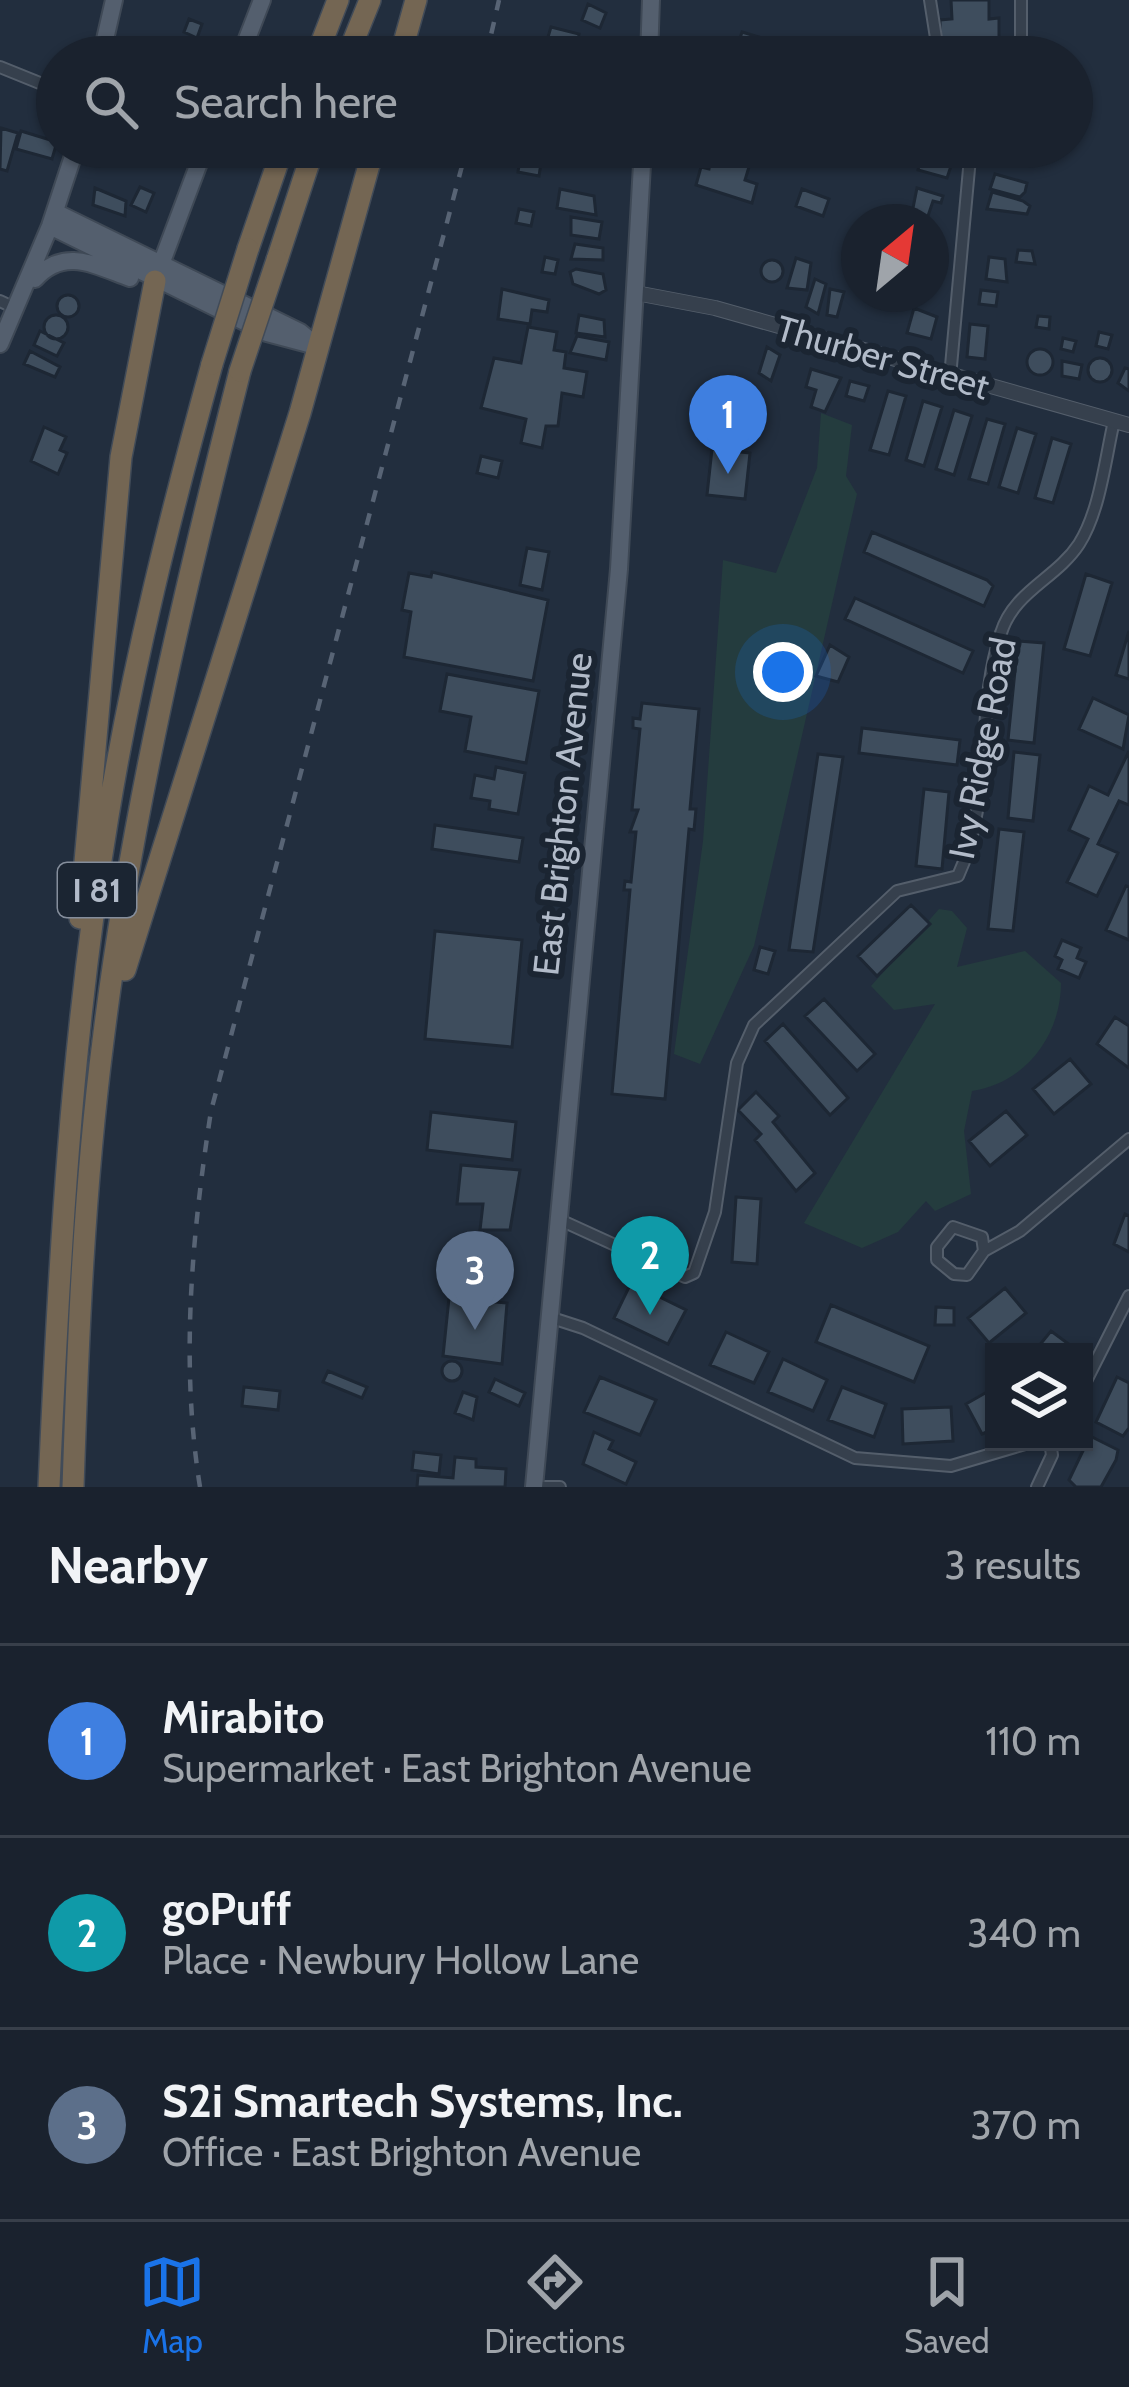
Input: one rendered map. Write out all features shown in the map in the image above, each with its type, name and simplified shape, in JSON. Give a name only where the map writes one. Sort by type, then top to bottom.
[{"type":"highway","points":[[324,36],[338,0]]},
{"type":"highway","points":[[355,36],[370,0]]},
{"type":"highway","points":[[406,36],[416,0]]},
{"type":"highway","name":"I 81","points":[[52,1426],[57,1274],[82,1003],[126,711],[212,364],[276,168]]},
{"type":"highway","name":"I 81","points":[[73,1487],[80,1284],[103,1039],[152,735],[240,371],[307,168]]},
{"type":"highway","points":[[103,1039],[368,168]]},
{"type":"highway","points":[[82,1003],[79,930],[109,568],[122,457],[157,274]]},
{"type":"highway","points":[[38,1487],[52,1426]]},
{"type":"highway","points":[[49,1487],[52,1426]]},
{"type":"main road","points":[[105,36],[113,0]]},
{"type":"main road","points":[[248,36],[262,0]]},
{"type":"main road","points":[[650,36],[652,0]]},
{"type":"main road","points":[[25,290],[69,168]]},
{"type":"main road","points":[[157,274],[197,168]]},
{"type":"main road","name":"East Brighton Avenue","points":[[534,1487],[614,634],[642,168]]},
{"type":"main road","points":[[52,219],[267,333],[316,346]]},
{"type":"main road","points":[[0,344],[8,305],[50,262],[157,274]]},
{"type":"street","points":[[930,0],[933,36]]},
{"type":"street","points":[[1021,0],[1021,36]]},
{"type":"street","points":[[0,67],[36,82]]},
{"type":"street","points":[[950,377],[969,168]]},
{"type":"street","name":"Thurber Street","points":[[636,293],[715,308],[1122,423]]},
{"type":"street","name":"Ivy Ridge Road","points":[[558,1219],[660,1268],[685,1277],[694,1273],[715,1212],[737,1063],[754,1025],[897,891],[958,876],[971,836],[1000,633],[1026,592],[1078,547],[1122,423]]},
{"type":"street","points":[[984,1251],[982,1237],[974,1230],[952,1227],[937,1247],[937,1260],[953,1274],[967,1275],[984,1251],[1020,1231],[1129,1139]]},
{"type":"street","points":[[1117,1150],[1129,1159]]},
{"type":"street","points":[[1093,1367],[1129,1296]]},
{"type":"street","points":[[549,1317],[855,1458],[951,1466],[1002,1451]]},
{"type":"street","points":[[1037,1487],[1052,1451]]},
{"type":"street","points":[[544,1487],[560,1487]]},
{"type":"green space","points":[[821,413],[852,425],[846,476],[857,494],[754,946],[700,1064],[674,1054],[703,841],[723,560],[776,573],[817,468]]},
{"type":"green space","points":[[939,909],[952,911],[967,928],[957,967],[1025,951],[1061,983],[1055,1021],[1024,1067],[1009,1078],[972,1091],[964,1131],[971,1194],[935,1211],[926,1201],[898,1232],[862,1248],[804,1223],[935,1004],[894,1010],[871,986]]},
{"type":"building","points":[[951,0],[989,0],[989,19],[999,18],[999,36],[940,36],[940,20],[952,19]]},
{"type":"building","points":[[588,4],[606,13],[600,28],[582,20]]},
{"type":"building","points":[[189,19],[202,24],[198,36],[184,32]]},
{"type":"building","points":[[551,27],[579,34],[579,36],[548,36]]},
{"type":"building","points":[[1,128],[18,133],[7,171],[0,169]]},
{"type":"building","points":[[21,131],[36,136],[36,155],[16,149]]},
{"type":"building","points":[[519,168],[540,168],[539,176],[518,172]]},
{"type":"building","points":[[701,168],[749,168],[745,180],[757,184],[752,203],[696,185]]},
{"type":"building","points":[[918,168],[950,168],[947,178]]},
{"type":"building","points":[[995,174],[1027,183],[1025,192],[1020,197],[990,189]]},
{"type":"building","points":[[140,187],[154,193],[146,212],[131,205]]},
{"type":"building","points":[[95,188],[126,201],[125,216],[93,205]]},
{"type":"building","points":[[917,188],[943,196],[941,203],[914,204]]},
{"type":"building","points":[[560,189],[594,196],[596,215],[557,208]]},
{"type":"building","points":[[802,189],[829,199],[823,216],[796,206]]},
{"type":"building","points":[[992,192],[1023,201],[1030,206],[1027,214],[987,209]]},
{"type":"building","points":[[519,209],[534,212],[531,226],[516,223]]},
{"type":"building","points":[[571,217],[602,222],[599,239],[571,235]]},
{"type":"building","points":[[575,244],[603,248],[603,260],[571,259]]},
{"type":"building","points":[[1018,250],[1032,251],[1035,264],[1016,262]]},
{"type":"building","points":[[545,257],[558,260],[555,274],[542,272]]},
{"type":"building","points":[[989,257],[1005,259],[1007,282],[986,279]]},
{"type":"building","points":[[796,258],[811,263],[807,290],[787,288]]},
{"type":"building","points":[[772,260],[783,271],[772,282],[761,271]]},
{"type":"building","points":[[570,272],[603,274],[606,290],[599,294],[573,284]]},
{"type":"building","points":[[815,279],[826,284],[818,314],[806,307]]},
{"type":"building","points":[[502,289],[549,300],[547,312],[532,310],[530,324],[498,319]]},
{"type":"building","points":[[830,289],[841,291],[837,317],[827,315]]},
{"type":"building","points":[[981,290],[998,292],[996,306],[979,304]]},
{"type":"building","points":[[68,295],[79,306],[68,317],[57,306]]},
{"type":"building","points":[[913,312],[937,317],[931,339],[907,333]]},
{"type":"building","points":[[56,315],[65,318],[65,336],[56,339],[47,336],[44,327],[47,318]]},
{"type":"building","points":[[579,315],[604,320],[605,337],[576,333]]},
{"type":"building","points":[[1038,316],[1050,317],[1049,329],[1036,327]]},
{"type":"building","points":[[970,324],[988,326],[985,359],[967,357]]},
{"type":"building","points":[[528,327],[557,332],[554,350],[566,352],[564,368],[587,372],[583,397],[562,393],[558,426],[546,426],[542,448],[521,443],[526,419],[481,408],[494,358],[521,363]]},
{"type":"building","points":[[40,331],[64,343],[57,356],[34,345]]},
{"type":"building","points":[[1099,332],[1112,335],[1108,349],[1096,346]]},
{"type":"building","points":[[577,336],[609,342],[606,360],[570,353]]},
{"type":"building","points":[[1063,338],[1076,341],[1073,352],[1061,349]]},
{"type":"building","points":[[767,347],[780,355],[771,381],[759,373]]},
{"type":"building","points":[[1040,349],[1053,362],[1040,375],[1027,362]]},
{"type":"building","points":[[30,351],[60,367],[55,377],[24,364]]},
{"type":"building","points":[[1100,358],[1109,361],[1109,379],[1100,382],[1091,379],[1088,370],[1091,361]]},
{"type":"building","points":[[1062,361],[1082,365],[1079,379],[1062,376]]},
{"type":"building","points":[[1125,368],[1129,369],[1129,391],[1118,383]]},
{"type":"building","points":[[811,369],[841,378],[825,412],[811,407],[816,390],[806,387]]},
{"type":"building","points":[[850,381],[869,386],[864,401],[846,396]]},
{"type":"building","points":[[888,391],[906,396],[889,455],[870,450]]},
{"type":"building","points":[[923,401],[942,407],[924,466],[906,460]]},
{"type":"building","points":[[954,410],[972,416],[954,475],[936,469]]},
{"type":"building","points":[[987,419],[1005,424],[988,484],[969,479]]},
{"type":"building","points":[[44,427],[66,437],[60,450],[67,453],[58,474],[31,461]]},
{"type":"building","points":[[1017,428],[1036,434],[1018,493],[999,487]]},
{"type":"building","points":[[1052,438],[1071,444],[1053,503],[1035,498]]},
{"type":"building","points":[[712,449],[750,453],[745,499],[707,495]]},
{"type":"building","points":[[481,456],[502,461],[498,478],[477,473]]},
{"type":"building","points":[[872,532],[987,580],[993,586],[984,606],[864,552]]},
{"type":"building","points":[[527,548],[549,552],[542,590],[520,585]]},
{"type":"building","points":[[432,572],[548,600],[533,681],[404,657],[411,612],[402,610],[409,573],[431,577]]},
{"type":"building","points":[[1086,574],[1112,583],[1090,656],[1064,649]]},
{"type":"building","points":[[855,598],[973,651],[963,673],[845,619]]},
{"type":"building","points":[[1129,631],[1129,679],[1116,675]]},
{"type":"building","points":[[1018,641],[1044,643],[1034,743],[1008,740]]},
{"type":"building","points":[[830,645],[849,657],[838,682],[816,676]]},
{"type":"building","points":[[447,674],[539,691],[526,763],[465,751],[471,717],[440,711]]},
{"type":"building","points":[[1093,698],[1129,715],[1123,749],[1079,729]]},
{"type":"building","points":[[642,703],[699,709],[690,809],[696,809],[694,830],[689,829],[665,1099],[612,1094],[630,890],[624,890],[625,881],[631,882],[636,832],[630,832],[638,810],[632,810],[640,729],[633,728],[633,718],[640,719]]},
{"type":"building","points":[[862,728],[960,740],[957,765],[859,753]]},
{"type":"building","points":[[1129,751],[1129,805],[1119,801],[1098,844],[1118,853],[1097,896],[1067,882],[1088,839],[1069,830],[1089,786],[1108,795]]},
{"type":"building","points":[[1014,752],[1040,755],[1033,821],[1008,818]]},
{"type":"building","points":[[818,754],[843,757],[813,952],[789,950]]},
{"type":"building","points":[[496,767],[525,773],[518,814],[489,809],[490,801],[471,798],[475,775],[494,779]]},
{"type":"building","points":[[924,789],[949,792],[942,869],[916,866]]},
{"type":"building","points":[[435,825],[523,838],[519,862],[432,849]]},
{"type":"building","points":[[999,829],[1024,832],[1013,931],[988,929]]},
{"type":"building","points":[[1129,887],[1129,940],[1106,930]]},
{"type":"building","points":[[911,905],[930,924],[877,976],[858,956]]},
{"type":"building","points":[[435,931],[522,940],[512,1047],[425,1039]]},
{"type":"building","points":[[1062,940],[1081,948],[1077,958],[1086,962],[1079,978],[1058,969],[1062,960],[1055,956]]},
{"type":"building","points":[[760,947],[775,951],[768,974],[754,970]]},
{"type":"building","points":[[824,999],[875,1054],[857,1071],[805,1016]]},
{"type":"building","points":[[1115,1017],[1129,1026],[1129,1068],[1097,1044]]},
{"type":"building","points":[[783,1024],[848,1098],[830,1115],[765,1041]]},
{"type":"building","points":[[1070,1059],[1091,1084],[1054,1114],[1033,1089]]},
{"type":"building","points":[[756,1092],[779,1116],[773,1122],[815,1173],[796,1191],[755,1140],[761,1134],[738,1110]]},
{"type":"building","points":[[1006,1111],[1027,1135],[990,1166],[969,1141]]},
{"type":"building","points":[[431,1112],[516,1122],[512,1160],[427,1150]]},
{"type":"building","points":[[461,1165],[520,1170],[510,1230],[480,1230],[483,1204],[457,1204]]},
{"type":"building","points":[[736,1197],[761,1199],[757,1264],[732,1262]]},
{"type":"building","points":[[1125,1214],[1129,1216],[1129,1252],[1114,1244]]},
{"type":"building","points":[[631,1283],[686,1310],[668,1344],[614,1318]]},
{"type":"building","points":[[1005,1288],[1026,1313],[989,1343],[968,1318]]},
{"type":"building","points":[[449,1298],[507,1303],[502,1364],[443,1356]]},
{"type":"building","points":[[831,1305],[929,1346],[914,1382],[816,1342]]},
{"type":"building","points":[[936,1307],[954,1308],[954,1325],[935,1325]]},
{"type":"building","points":[[1051,1331],[1067,1343],[1041,1343]]},
{"type":"building","points":[[726,1332],[769,1352],[754,1383],[710,1365]]},
{"type":"building","points":[[783,1359],[827,1380],[813,1411],[768,1392]]},
{"type":"building","points":[[452,1361],[462,1371],[452,1381],[442,1371]]},
{"type":"building","points":[[328,1371],[367,1387],[362,1398],[323,1382]]},
{"type":"building","points":[[600,1377],[656,1400],[640,1435],[584,1412]]},
{"type":"building","points":[[1117,1377],[1129,1383],[1129,1428],[1123,1436],[1096,1422]]},
{"type":"building","points":[[495,1379],[525,1393],[519,1406],[489,1392]]},
{"type":"building","points":[[244,1387],[280,1391],[278,1410],[242,1406]]},
{"type":"building","points":[[842,1387],[886,1404],[874,1437],[828,1420]]},
{"type":"building","points":[[463,1392],[477,1397],[473,1420],[455,1413]]},
{"type":"building","points":[[985,1393],[985,1433],[982,1434],[966,1404]]},
{"type":"building","points":[[951,1407],[953,1441],[903,1444],[902,1409]]},
{"type":"building","points":[[594,1432],[613,1441],[609,1449],[636,1462],[626,1484],[583,1464]]},
{"type":"building","points":[[1093,1438],[1118,1450],[1101,1487],[1076,1487],[1069,1480],[1083,1451],[1093,1451]]},
{"type":"building","points":[[414,1452],[441,1455],[439,1474],[412,1470]]},
{"type":"building","points":[[455,1457],[476,1459],[476,1467],[506,1469],[505,1487],[417,1487],[418,1475],[453,1478]]},
{"type":"railway","points":[[491,36],[499,0]]},
{"type":"railway","points":[[200,1487],[191,1393],[191,1299],[211,1111],[461,168]]},
{"type":"place","name":"Mirabito","points":[[728,474]]},
{"type":"place","name":"goPuff","points":[[650,1315]]},
{"type":"place","name":"S2i Smartech Systems, Inc.","points":[[475,1330]]}]
